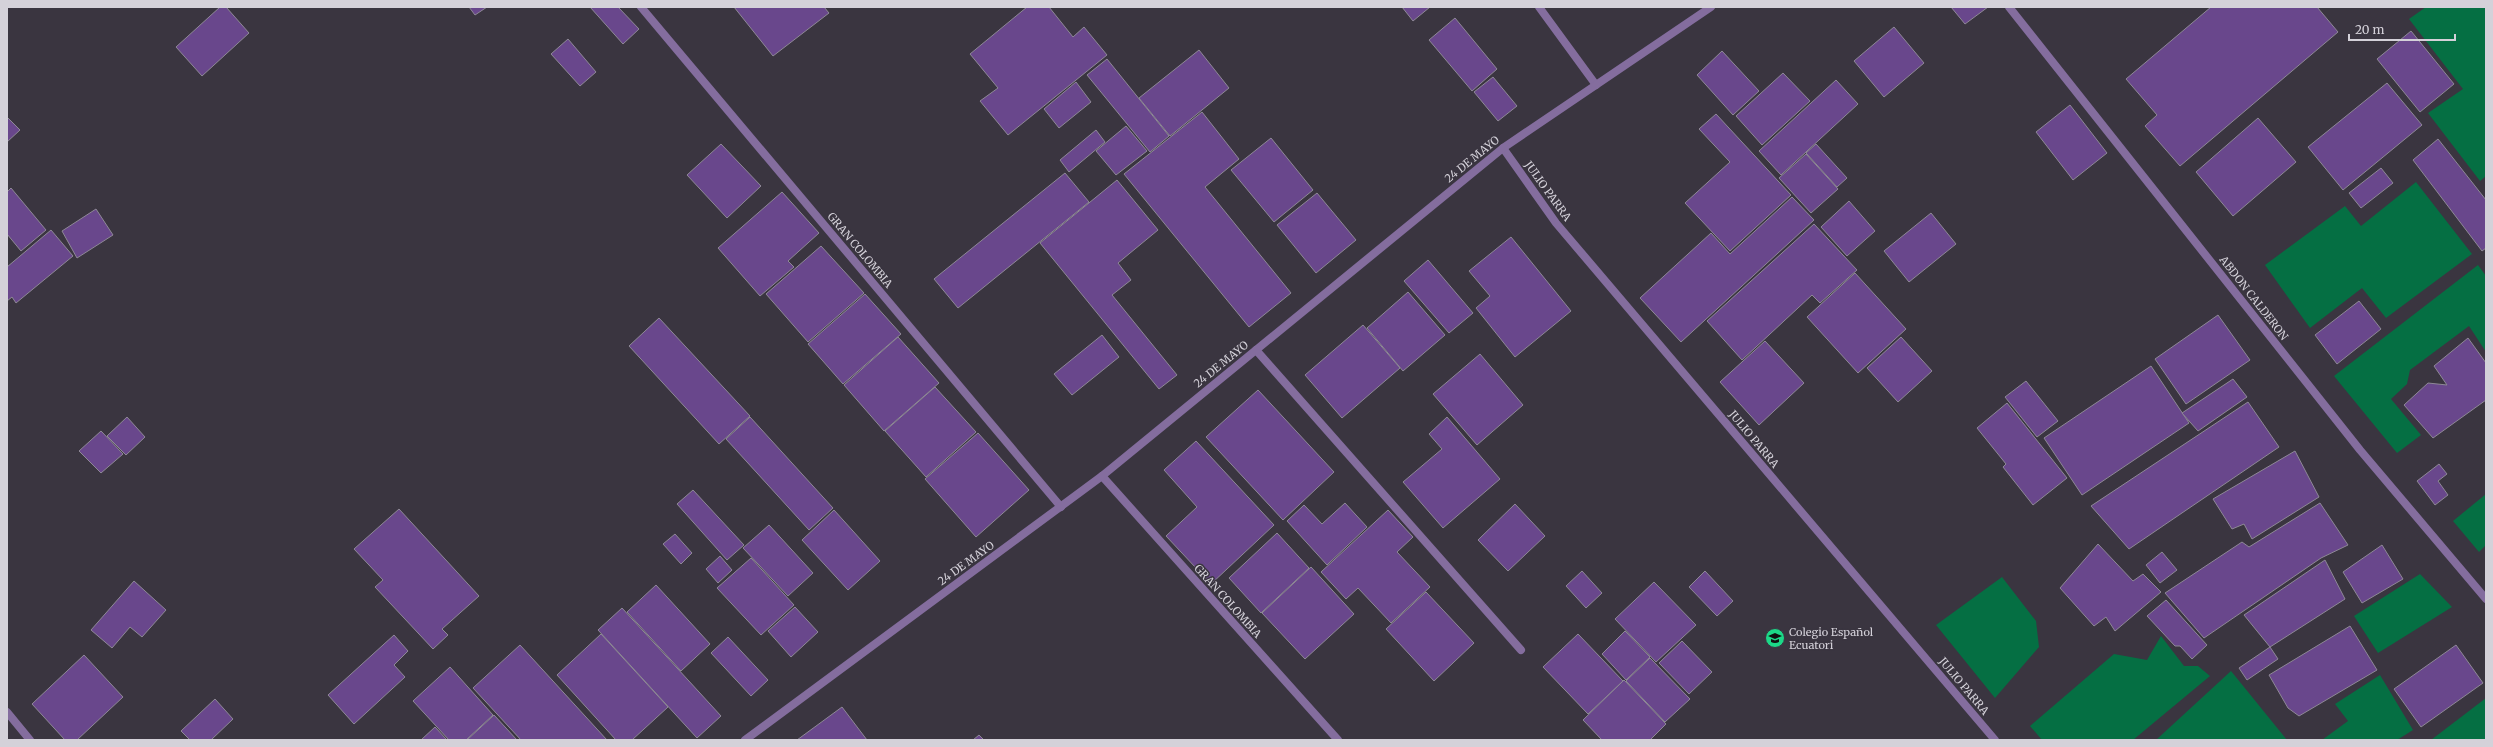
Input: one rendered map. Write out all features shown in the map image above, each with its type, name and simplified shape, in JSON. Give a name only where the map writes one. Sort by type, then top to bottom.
[{"type":"street","name":"GRAN COLOMBIA","points":[[641,7],[1061,507]]},
{"type":"street","points":[[1539,7],[1596,85]]},
{"type":"street","name":"24 DE MAYO","points":[[745,740],[1102,476],[1503,148],[1711,7]]},
{"type":"street","name":"ABDON CALDERON","points":[[2009,7],[2360,450],[2486,599]]},
{"type":"street","name":"JULIO PARRA","points":[[1503,148],[1556,223],[1995,740]]},
{"type":"street","points":[[1256,350],[1521,650]]},
{"type":"street","name":"GRAN COLOMBIA","points":[[1102,476],[1338,740]]},
{"type":"street","points":[[7,712],[30,740]]},
{"type":"green space","points":[[2426,7],[2486,7],[2486,176],[2480,181],[2428,113],[2463,89],[2409,19]]},
{"type":"green space","points":[[2416,182],[2472,254],[2386,318],[2362,288],[2310,328],[2265,265],[2345,206],[2361,226]]},
{"type":"green space","points":[[2478,265],[2486,276],[2486,352],[2469,326],[2410,370],[2407,384],[2391,399],[2421,435],[2397,453],[2334,376]]},
{"type":"green space","points":[[2486,494],[2486,545],[2479,552],[2453,521]]},
{"type":"green space","points":[[2420,574],[2452,607],[2378,653],[2354,616]]},
{"type":"green space","points":[[2002,577],[2036,621],[2039,647],[1995,698],[1936,625]]},
{"type":"green space","points":[[2161,636],[2184,666],[2198,666],[2210,676],[2133,740],[2042,740],[2030,726],[2114,654],[2147,660]]},
{"type":"green space","points":[[2231,671],[2287,740],[2156,740]]},
{"type":"green space","points":[[2380,675],[2413,730],[2397,740],[2322,740],[2348,721],[2335,704]]},
{"type":"green space","points":[[2486,698],[2486,740],[2431,740]]},
{"type":"building","points":[[220,7],[226,7],[249,33],[202,76],[176,47]]},
{"type":"building","points":[[469,7],[487,7],[475,15]]},
{"type":"building","points":[[590,7],[618,7],[639,29],[623,44]]},
{"type":"building","points":[[734,7],[824,7],[829,13],[773,56]]},
{"type":"building","points":[[1027,7],[1049,7],[1073,37],[1084,27],[1107,55],[1008,135],[980,101],[998,88],[970,54]]},
{"type":"building","points":[[1402,7],[1430,7],[1413,21]]},
{"type":"building","points":[[1951,7],[1988,7],[1965,24]]},
{"type":"building","points":[[2211,7],[2317,7],[2338,32],[2180,166],[2145,126],[2157,115],[2126,79]]},
{"type":"building","points":[[1455,18],[1497,69],[1472,91],[1429,40]]},
{"type":"building","points":[[1894,27],[1924,63],[1884,97],[1854,61]]},
{"type":"building","points":[[2411,31],[2454,84],[2420,112],[2377,59]]},
{"type":"building","points":[[568,39],[596,72],[580,86],[551,54]]},
{"type":"building","points":[[1199,50],[1229,88],[1170,136],[1139,98]]},
{"type":"building","points":[[1722,51],[1759,91],[1733,115],[1697,75]]},
{"type":"building","points":[[1107,59],[1169,136],[1150,152],[1087,75]]},
{"type":"building","points":[[1783,73],[1810,101],[1762,145],[1736,116]]},
{"type":"building","points":[[1493,77],[1517,106],[1498,121],[1474,92]]},
{"type":"building","points":[[1836,80],[1858,104],[1781,175],[1759,151]]},
{"type":"building","points":[[1076,82],[1091,102],[1059,128],[1044,109]]},
{"type":"building","points":[[2387,83],[2422,125],[2343,190],[2308,147]]},
{"type":"building","points":[[2070,105],[2107,153],[2073,180],[2036,132]]},
{"type":"building","points":[[1202,112],[1239,159],[1205,187],[1291,293],[1249,327],[1124,174]]},
{"type":"building","points":[[1716,114],[1791,195],[1730,251],[1685,203],[1730,162],[1699,129]]},
{"type":"building","points":[[7,117],[20,130],[7,142]]},
{"type":"building","points":[[2258,118],[2296,162],[2233,216],[2196,172]]},
{"type":"building","points":[[1126,126],[1147,151],[1116,175],[1096,151]]},
{"type":"building","points":[[1096,130],[1105,142],[1069,172],[1060,160]]},
{"type":"building","points":[[1271,138],[1313,190],[1274,222],[1231,170]]},
{"type":"building","points":[[2438,139],[2486,200],[2486,248],[2482,251],[2413,160]]},
{"type":"building","points":[[721,144],[761,186],[727,218],[687,175]]},
{"type":"building","points":[[1816,144],[1847,178],[1837,187],[1806,153]]},
{"type":"building","points":[[1806,154],[1838,189],[1811,213],[1779,178]]},
{"type":"building","points":[[2381,168],[2393,183],[2361,208],[2349,193]]},
{"type":"building","points":[[1065,173],[1089,202],[958,308],[934,279]]},
{"type":"building","points":[[1117,180],[1158,230],[1118,263],[1131,280],[1112,295],[1177,375],[1159,389],[1040,243]]},
{"type":"building","points":[[11,188],[46,230],[21,251],[7,234],[7,192]]},
{"type":"building","points":[[782,192],[819,233],[788,261],[794,267],[760,296],[718,248]]},
{"type":"building","points":[[1317,193],[1356,240],[1316,273],[1277,225]]},
{"type":"building","points":[[1792,197],[1814,220],[1681,342],[1640,298],[1711,233],[1730,254]]},
{"type":"building","points":[[1849,201],[1875,231],[1847,256],[1821,227]]},
{"type":"building","points":[[96,209],[113,235],[77,258],[62,231]]},
{"type":"building","points":[[1931,213],[1956,244],[1909,282],[1884,251]]},
{"type":"building","points":[[1814,224],[1857,270],[1820,303],[1812,295],[1742,360],[1707,321]]},
{"type":"building","points":[[51,230],[73,256],[16,303],[12,297],[7,301],[7,267]]},
{"type":"building","points":[[1511,237],[1571,311],[1515,357],[1476,308],[1490,296],[1469,271]]},
{"type":"building","points":[[821,246],[864,293],[808,342],[766,294]]},
{"type":"building","points":[[1428,260],[1473,313],[1449,333],[1404,281]]},
{"type":"building","points":[[1855,273],[1906,329],[1858,373],[1807,317]]},
{"type":"building","points":[[1408,292],[1445,335],[1403,371],[1367,328]]},
{"type":"building","points":[[865,294],[901,334],[843,384],[808,344]]},
{"type":"building","points":[[2359,301],[2381,329],[2337,364],[2315,335]]},
{"type":"building","points":[[2218,315],[2250,360],[2186,404],[2155,359]]},
{"type":"building","points":[[659,318],[750,416],[719,444],[629,346]]},
{"type":"building","points":[[1363,325],[1400,368],[1342,418],[1305,375]]},
{"type":"building","points":[[1102,335],[1119,357],[1072,395],[1054,374]]},
{"type":"building","points":[[898,337],[939,383],[884,431],[844,385]]},
{"type":"building","points":[[1901,337],[1932,371],[1898,402],[1867,368]]},
{"type":"building","points":[[2468,338],[2486,363],[2486,400],[2433,438],[2404,405],[2428,383],[2447,385],[2434,366]]},
{"type":"building","points":[[1765,341],[1804,383],[1759,425],[1720,382]]},
{"type":"building","points":[[1480,354],[1523,405],[1477,445],[1433,394]]},
{"type":"building","points":[[2151,366],[2189,423],[2082,495],[2044,438]]},
{"type":"building","points":[[2233,379],[2247,397],[2198,431],[2182,413]]},
{"type":"building","points":[[2026,381],[2058,421],[2037,437],[2005,397]]},
{"type":"building","points":[[935,387],[976,432],[926,477],[885,431]]},
{"type":"building","points":[[1258,390],[1334,472],[1283,520],[1206,437]]},
{"type":"building","points":[[2248,402],[2279,447],[2129,549],[2091,506]]},
{"type":"building","points":[[2007,403],[2067,478],[2033,505],[2003,467],[2006,464],[1977,428]]},
{"type":"building","points":[[127,417],[145,437],[126,455],[107,436]]},
{"type":"building","points":[[750,417],[833,508],[809,530],[726,439]]},
{"type":"building","points":[[1447,417],[1500,479],[1443,528],[1403,482],[1442,449],[1429,434]]},
{"type":"building","points":[[101,431],[123,454],[101,473],[79,451]]},
{"type":"building","points":[[978,433],[1029,490],[976,537],[925,479]]},
{"type":"building","points":[[1196,441],[1274,525],[1211,584],[1166,536],[1197,507],[1164,470]]},
{"type":"building","points":[[2295,451],[2319,497],[2252,539],[2244,524],[2232,529],[2213,499]]},
{"type":"building","points":[[2439,464],[2447,474],[2438,481],[2448,495],[2435,505],[2417,481]]},
{"type":"building","points":[[693,490],[744,545],[727,560],[677,504]]},
{"type":"building","points":[[1345,503],[1367,527],[1327,565],[1287,521],[1304,505],[1322,524]]},
{"type":"building","points":[[2320,503],[2348,545],[2321,558],[2204,638],[2165,593],[2242,542],[2249,547]]},
{"type":"building","points":[[1515,504],[1545,536],[1508,571],[1478,540]]},
{"type":"building","points":[[399,509],[479,596],[442,629],[448,635],[433,649],[375,587],[383,580],[354,549]]},
{"type":"building","points":[[834,510],[880,561],[848,590],[802,540]]},
{"type":"building","points":[[1388,510],[1413,537],[1397,552],[1430,587],[1391,623],[1358,588],[1346,599],[1321,572]]},
{"type":"building","points":[[769,525],[813,573],[788,596],[743,548]]},
{"type":"building","points":[[1277,533],[1309,568],[1261,613],[1229,578]]},
{"type":"building","points":[[675,534],[692,553],[681,564],[663,544]]},
{"type":"building","points":[[2098,544],[2133,581],[2143,574],[2161,592],[2115,631],[2106,617],[2094,626],[2060,588]]},
{"type":"building","points":[[2382,545],[2403,579],[2362,603],[2343,572]]},
{"type":"building","points":[[2162,552],[2177,570],[2160,583],[2146,565]]},
{"type":"building","points":[[720,556],[732,570],[718,583],[706,569]]},
{"type":"building","points":[[751,558],[794,605],[761,635],[717,588]]},
{"type":"building","points":[[2325,560],[2345,599],[2270,647],[2244,615]]},
{"type":"building","points":[[1311,567],[1354,614],[1305,659],[1262,613]]},
{"type":"building","points":[[1582,571],[1602,593],[1586,608],[1566,586]]},
{"type":"building","points":[[1705,571],[1733,601],[1717,616],[1689,587]]},
{"type":"building","points":[[134,581],[166,610],[142,637],[130,627],[112,648],[91,630]]},
{"type":"building","points":[[1654,582],[1696,625],[1656,662],[1615,619]]},
{"type":"building","points":[[656,585],[710,644],[681,671],[627,612]]},
{"type":"building","points":[[1426,592],[1474,643],[1434,681],[1386,629]]},
{"type":"building","points":[[2166,600],[2207,645],[2192,659],[2180,646],[2175,646],[2147,616]]},
{"type":"building","points":[[795,607],[818,632],[791,657],[768,631]]},
{"type":"building","points":[[622,608],[721,716],[697,738],[598,630]]},
{"type":"building","points":[[2350,626],[2377,670],[2299,716],[2288,708],[2269,675]]},
{"type":"building","points":[[1625,631],[1650,657],[1626,680],[1602,654]]},
{"type":"building","points":[[601,634],[668,707],[632,740],[616,740],[557,675]]},
{"type":"building","points":[[1578,634],[1623,681],[1588,714],[1543,667]]},
{"type":"building","points":[[394,635],[408,651],[394,665],[405,677],[354,724],[328,695]]},
{"type":"building","points":[[728,637],[768,680],[751,696],[711,653]]},
{"type":"building","points":[[1682,641],[1712,672],[1689,694],[1659,663]]},
{"type":"building","points":[[520,645],[607,740],[521,740],[473,688]]},
{"type":"building","points":[[2456,645],[2483,683],[2421,727],[2394,689]]},
{"type":"building","points":[[2270,647],[2278,659],[2247,680],[2239,668]]},
{"type":"building","points":[[84,655],[123,697],[77,740],[65,740],[32,704]]},
{"type":"building","points":[[1650,658],[1690,699],[1665,722],[1626,681]]},
{"type":"building","points":[[450,667],[493,715],[466,740],[449,740],[413,701]]},
{"type":"building","points":[[1624,680],[1666,724],[1650,740],[1602,740],[1583,720]]},
{"type":"building","points":[[215,699],[233,719],[211,740],[190,740],[181,731]]},
{"type":"building","points":[[842,707],[867,740],[797,740]]},
{"type":"building","points":[[494,715],[517,740],[467,740]]},
{"type":"building","points":[[435,727],[447,740],[421,740]]},
{"type":"building","points":[[979,735],[984,740],[973,740]]},
{"type":"place","name":"Colegio Español Ecuatori","points":[[1775,638]]}]
